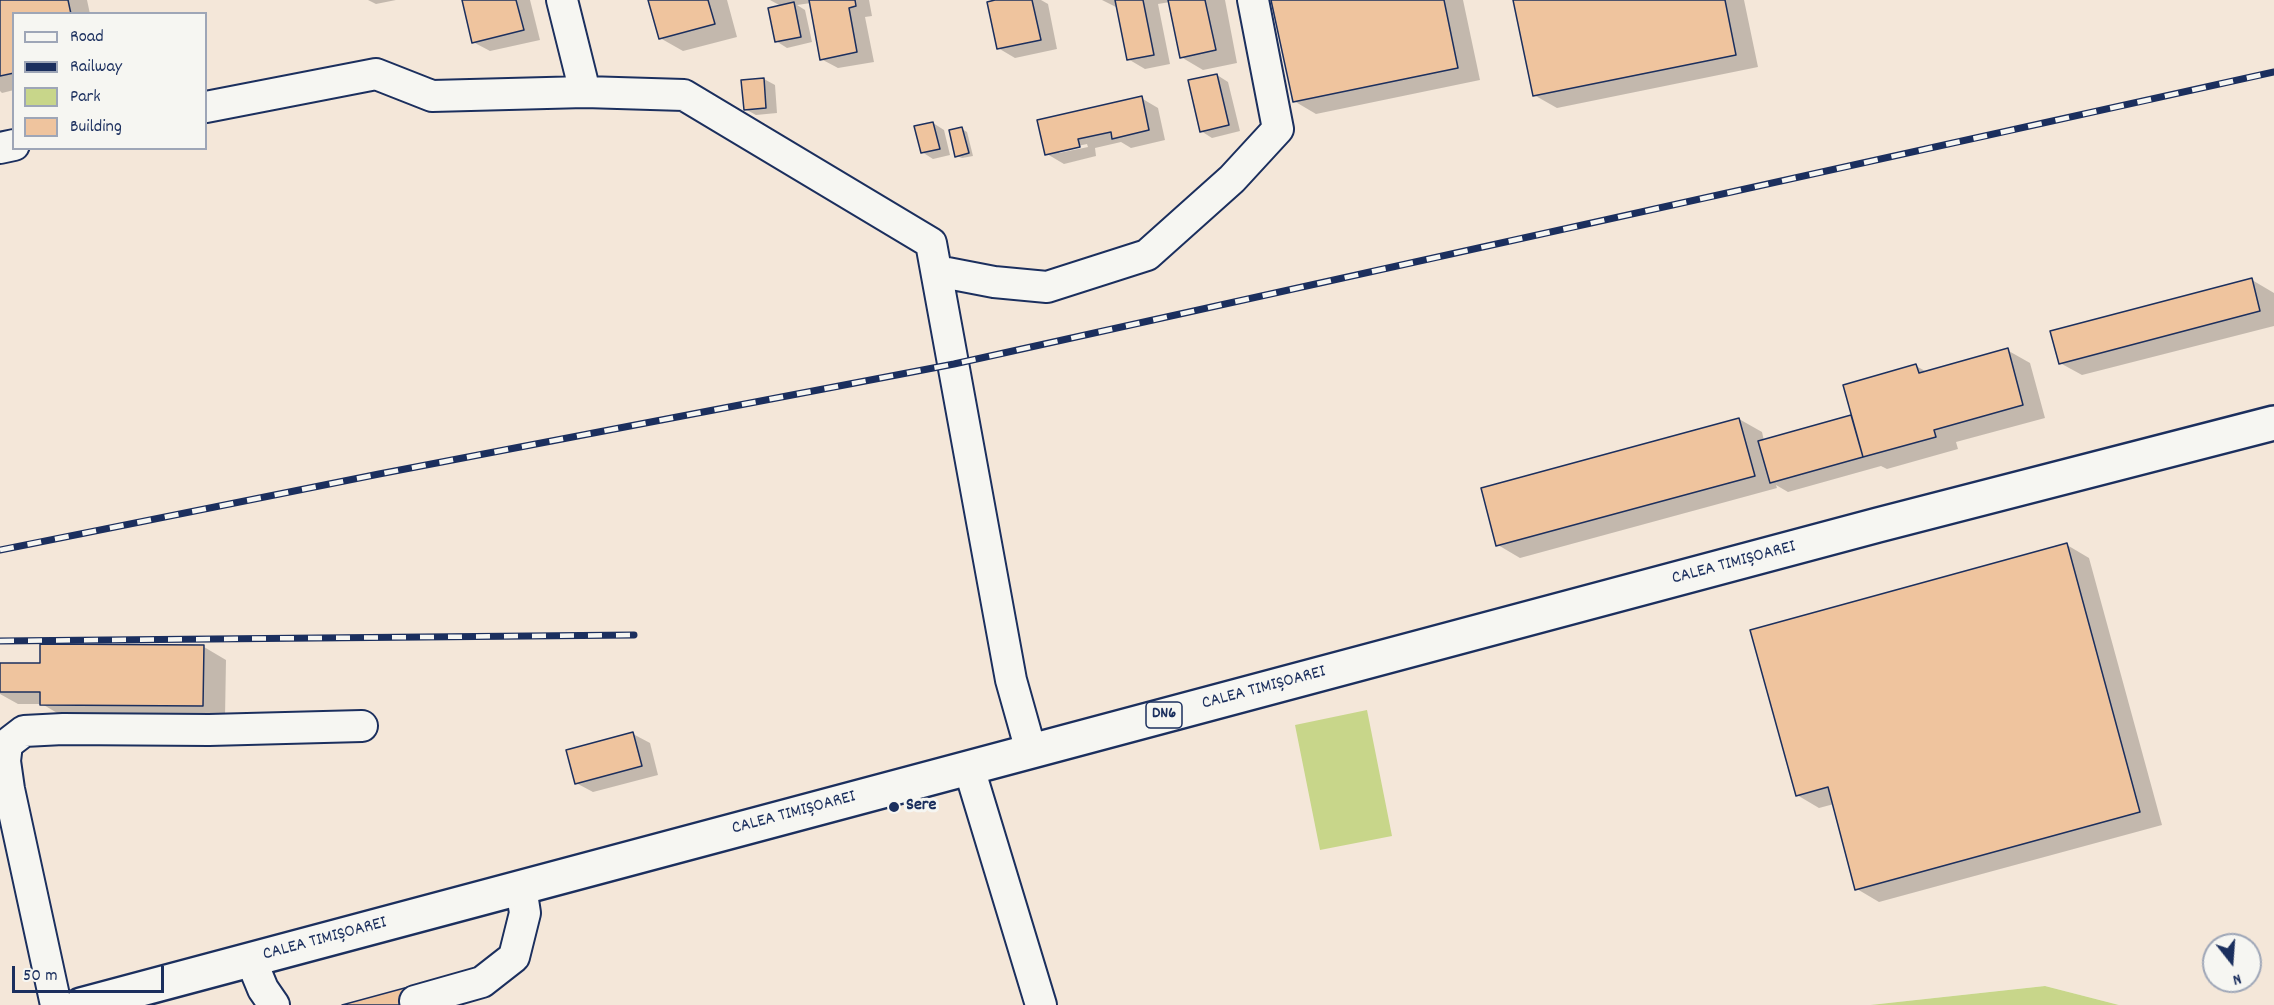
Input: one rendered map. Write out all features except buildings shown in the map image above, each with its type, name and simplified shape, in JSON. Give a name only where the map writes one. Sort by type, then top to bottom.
[{"type":"main road","name":"CALEA TIMIȘOAREI","points":[[81,1005],[1878,525],[2274,423]]},
{"type":"street","points":[[562,0],[585,93]]},
{"type":"street","points":[[937,271],[994,282],[1047,287],[1147,255],[1232,179],[1278,129],[1253,0]]},
{"type":"street","points":[[207,107],[376,74],[432,96],[585,93],[684,95],[932,243],[1011,680],[1031,751]]},
{"type":"street","points":[[56,1005],[9,789],[5,761],[7,744],[24,731],[362,726]]},
{"type":"street","points":[[969,768],[1041,1005]]},
{"type":"street","points":[[415,1000],[482,982],[514,957],[525,913],[521,887]]},
{"type":"street","points":[[251,960],[263,989],[274,1005]]},
{"type":"shaded area","points":[[0,0],[2274,0],[2274,1005],[2119,1005],[2045,986],[1870,1005],[0,1005]]},
{"type":"green space","points":[[1367,710],[1392,836],[1320,850],[1295,725]]},
{"type":"green space","points":[[2045,986],[2119,1005],[1870,1005]]},
{"type":"railway","points":[[0,550],[379,474],[954,364],[2274,72]]},
{"type":"railway","points":[[0,641],[634,635]]},
{"type":"place","name":"Sere","points":[[894,807]]}]
